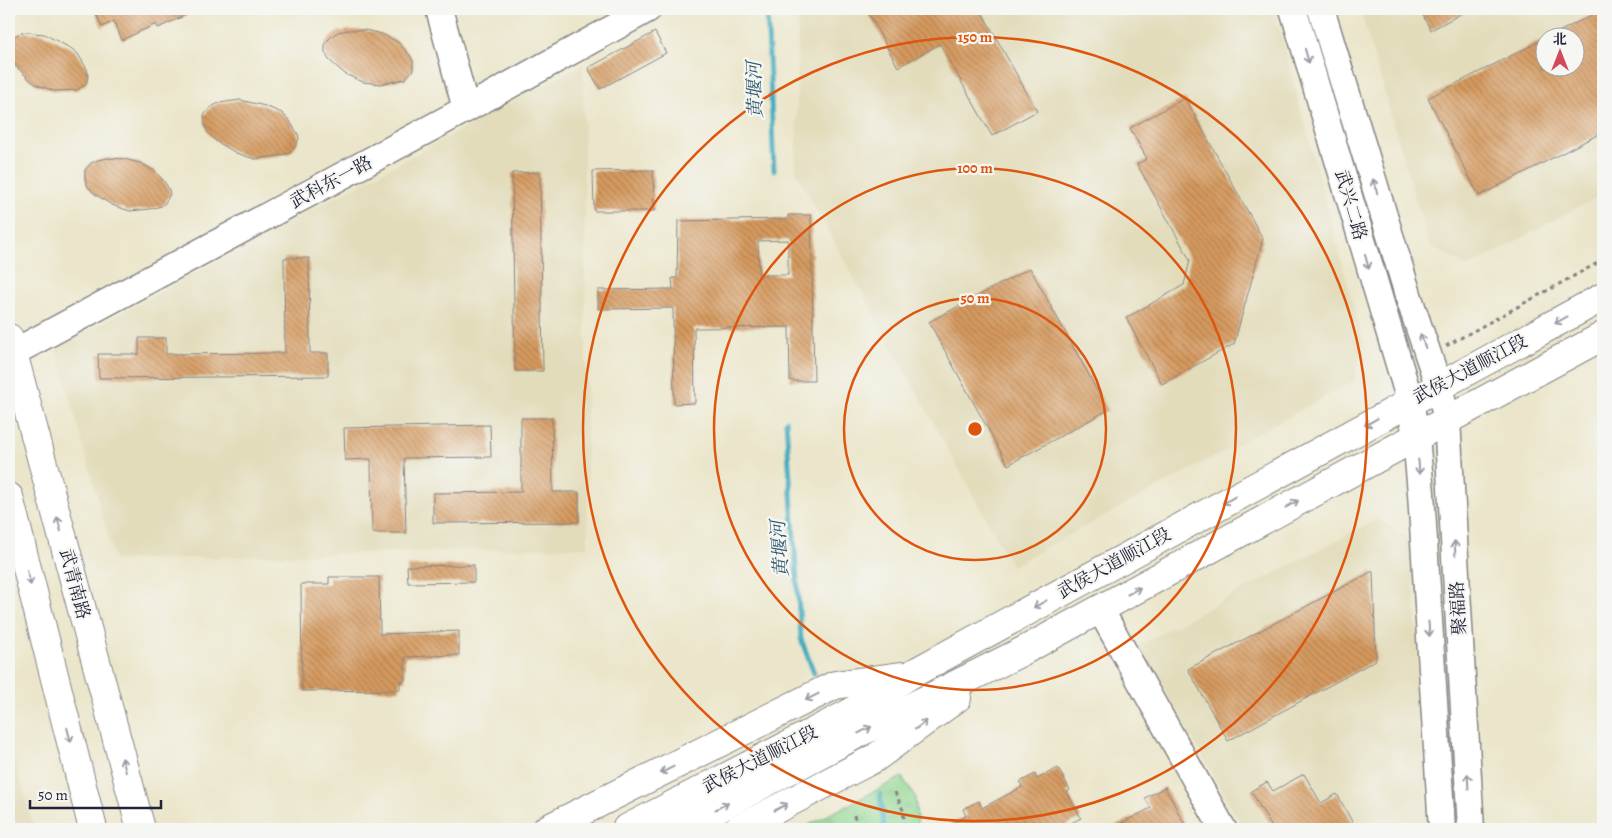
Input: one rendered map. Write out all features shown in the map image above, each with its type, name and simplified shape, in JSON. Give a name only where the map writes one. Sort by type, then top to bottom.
[{"type":"main road","name":"武侯大道顺江段","points":[[626,829],[848,714],[910,675],[1603,297]]},
{"type":"main road","name":"武侯大道顺江段","points":[[679,829],[863,731],[1023,651],[1603,336]]},
{"type":"main road","name":"武青南路","points":[[10,349],[141,829]]},
{"type":"main road","points":[[9,497],[93,829]]},
{"type":"main road","points":[[738,829],[875,758],[1023,651]]},
{"type":"main road","points":[[547,829],[835,685],[910,675]]},
{"type":"street","points":[[439,9],[466,109]]},
{"type":"street","name":"武科东一路","points":[[10,349],[466,109],[648,9]]},
{"type":"street","name":"武兴二路","points":[[1293,9],[1410,401],[1416,437],[1421,493],[1442,829]]},
{"type":"street","name":"聚福路","points":[[1321,9],[1410,301],[1439,387],[1447,420],[1471,829]]},
{"type":"street","points":[[1100,609],[1223,829]]},
{"type":"path","points":[[1428,356],[1603,260]]},
{"type":"path","points":[[895,792],[903,810],[905,829]]},
{"type":"path","points":[[854,815],[857,829]]},
{"type":"shaded area","points":[[798,9],[1274,9],[1363,342],[1354,381],[1012,566],[796,172]]},
{"type":"shaded area","points":[[1360,9],[1603,9],[1603,194],[1468,267],[1429,245]]},
{"type":"shaded area","points":[[583,64],[588,547],[115,560],[56,348]]},
{"type":"shaded area","points":[[1377,519],[1411,538],[1428,829],[1244,829],[1139,645]]},
{"type":"shaded area","points":[[9,739],[34,829],[9,829]]},
{"type":"green space","points":[[902,777],[915,796],[918,829],[801,829]]},
{"type":"building","points":[[94,9],[199,9],[158,28],[156,24],[122,40],[114,21],[102,27]]},
{"type":"building","points":[[866,9],[980,9],[1037,111],[992,136],[940,44],[898,67]]},
{"type":"building","points":[[1419,9],[1470,9],[1431,30]]},
{"type":"building","points":[[1603,9],[1603,132],[1479,196],[1428,98],[1534,44],[1534,78],[1584,78],[1584,28],[1566,28]]},
{"type":"building","points":[[365,30],[382,34],[398,42],[410,55],[413,61],[413,70],[405,79],[381,84],[363,82],[345,74],[329,60],[325,52],[325,43],[338,32]]},
{"type":"building","points":[[25,32],[44,34],[78,54],[87,69],[86,84],[77,90],[54,91],[37,85],[29,79],[15,65],[10,56],[9,49],[10,40],[18,34]]},
{"type":"building","points":[[655,32],[666,53],[600,89],[588,68]]},
{"type":"building","points":[[1185,98],[1263,239],[1234,344],[1162,384],[1126,318],[1184,285],[1190,260],[1137,164],[1147,159],[1130,128]]},
{"type":"building","points":[[240,100],[265,106],[282,113],[298,134],[299,139],[294,149],[290,153],[255,159],[236,153],[216,141],[208,133],[204,115],[211,107],[219,103]]},
{"type":"building","points":[[108,158],[140,163],[155,171],[169,190],[170,194],[165,203],[150,209],[130,211],[112,205],[95,194],[88,187],[85,179],[85,170],[91,163]]},
{"type":"building","points":[[653,170],[654,211],[594,211],[593,171]]},
{"type":"building","points":[[540,172],[543,371],[515,371],[512,173]]},
{"type":"building","points":[[788,215],[811,215],[814,381],[790,381],[789,327],[694,328],[695,403],[674,404],[673,308],[598,309],[598,290],[673,289],[672,278],[677,278],[678,221],[788,219]],"holes":[[[788,240],[788,275],[759,275],[758,241]]]},
{"type":"building","points":[[284,258],[309,258],[310,353],[328,353],[328,376],[99,378],[98,354],[139,354],[139,338],[166,338],[166,354],[285,353]]},
{"type":"building","points":[[1030,268],[1108,410],[1008,465],[929,322]]},
{"type":"building","points":[[521,418],[552,418],[553,492],[579,492],[579,522],[433,523],[433,493],[521,492]]},
{"type":"building","points":[[490,425],[491,457],[404,458],[406,533],[372,533],[371,459],[345,460],[344,428]]},
{"type":"building","points":[[474,565],[474,582],[408,583],[407,566]]},
{"type":"building","points":[[1373,571],[1376,660],[1228,741],[1188,669]]},
{"type":"building","points":[[329,577],[379,577],[380,634],[459,631],[459,655],[405,657],[405,681],[400,681],[400,690],[302,691],[301,584],[329,584]]},
{"type":"building","points":[[1058,768],[1070,790],[1067,792],[1081,818],[1059,829],[942,829],[966,816],[963,809],[979,801],[982,808],[1022,787],[1020,782],[1035,774],[1037,779]]},
{"type":"building","points":[[1304,774],[1321,803],[1337,794],[1356,829],[1273,829],[1251,791],[1267,782],[1273,791]]},
{"type":"building","points":[[1165,787],[1187,829],[1110,829],[1151,808],[1145,798]]},
{"type":"waterway","name":"黄堰河","points":[[767,9],[774,170]]},
{"type":"waterway","name":"黄堰河","points":[[786,421],[801,639],[814,673]]},
{"type":"waterway","name":"黄堰河","points":[[880,794],[884,829]]}]
